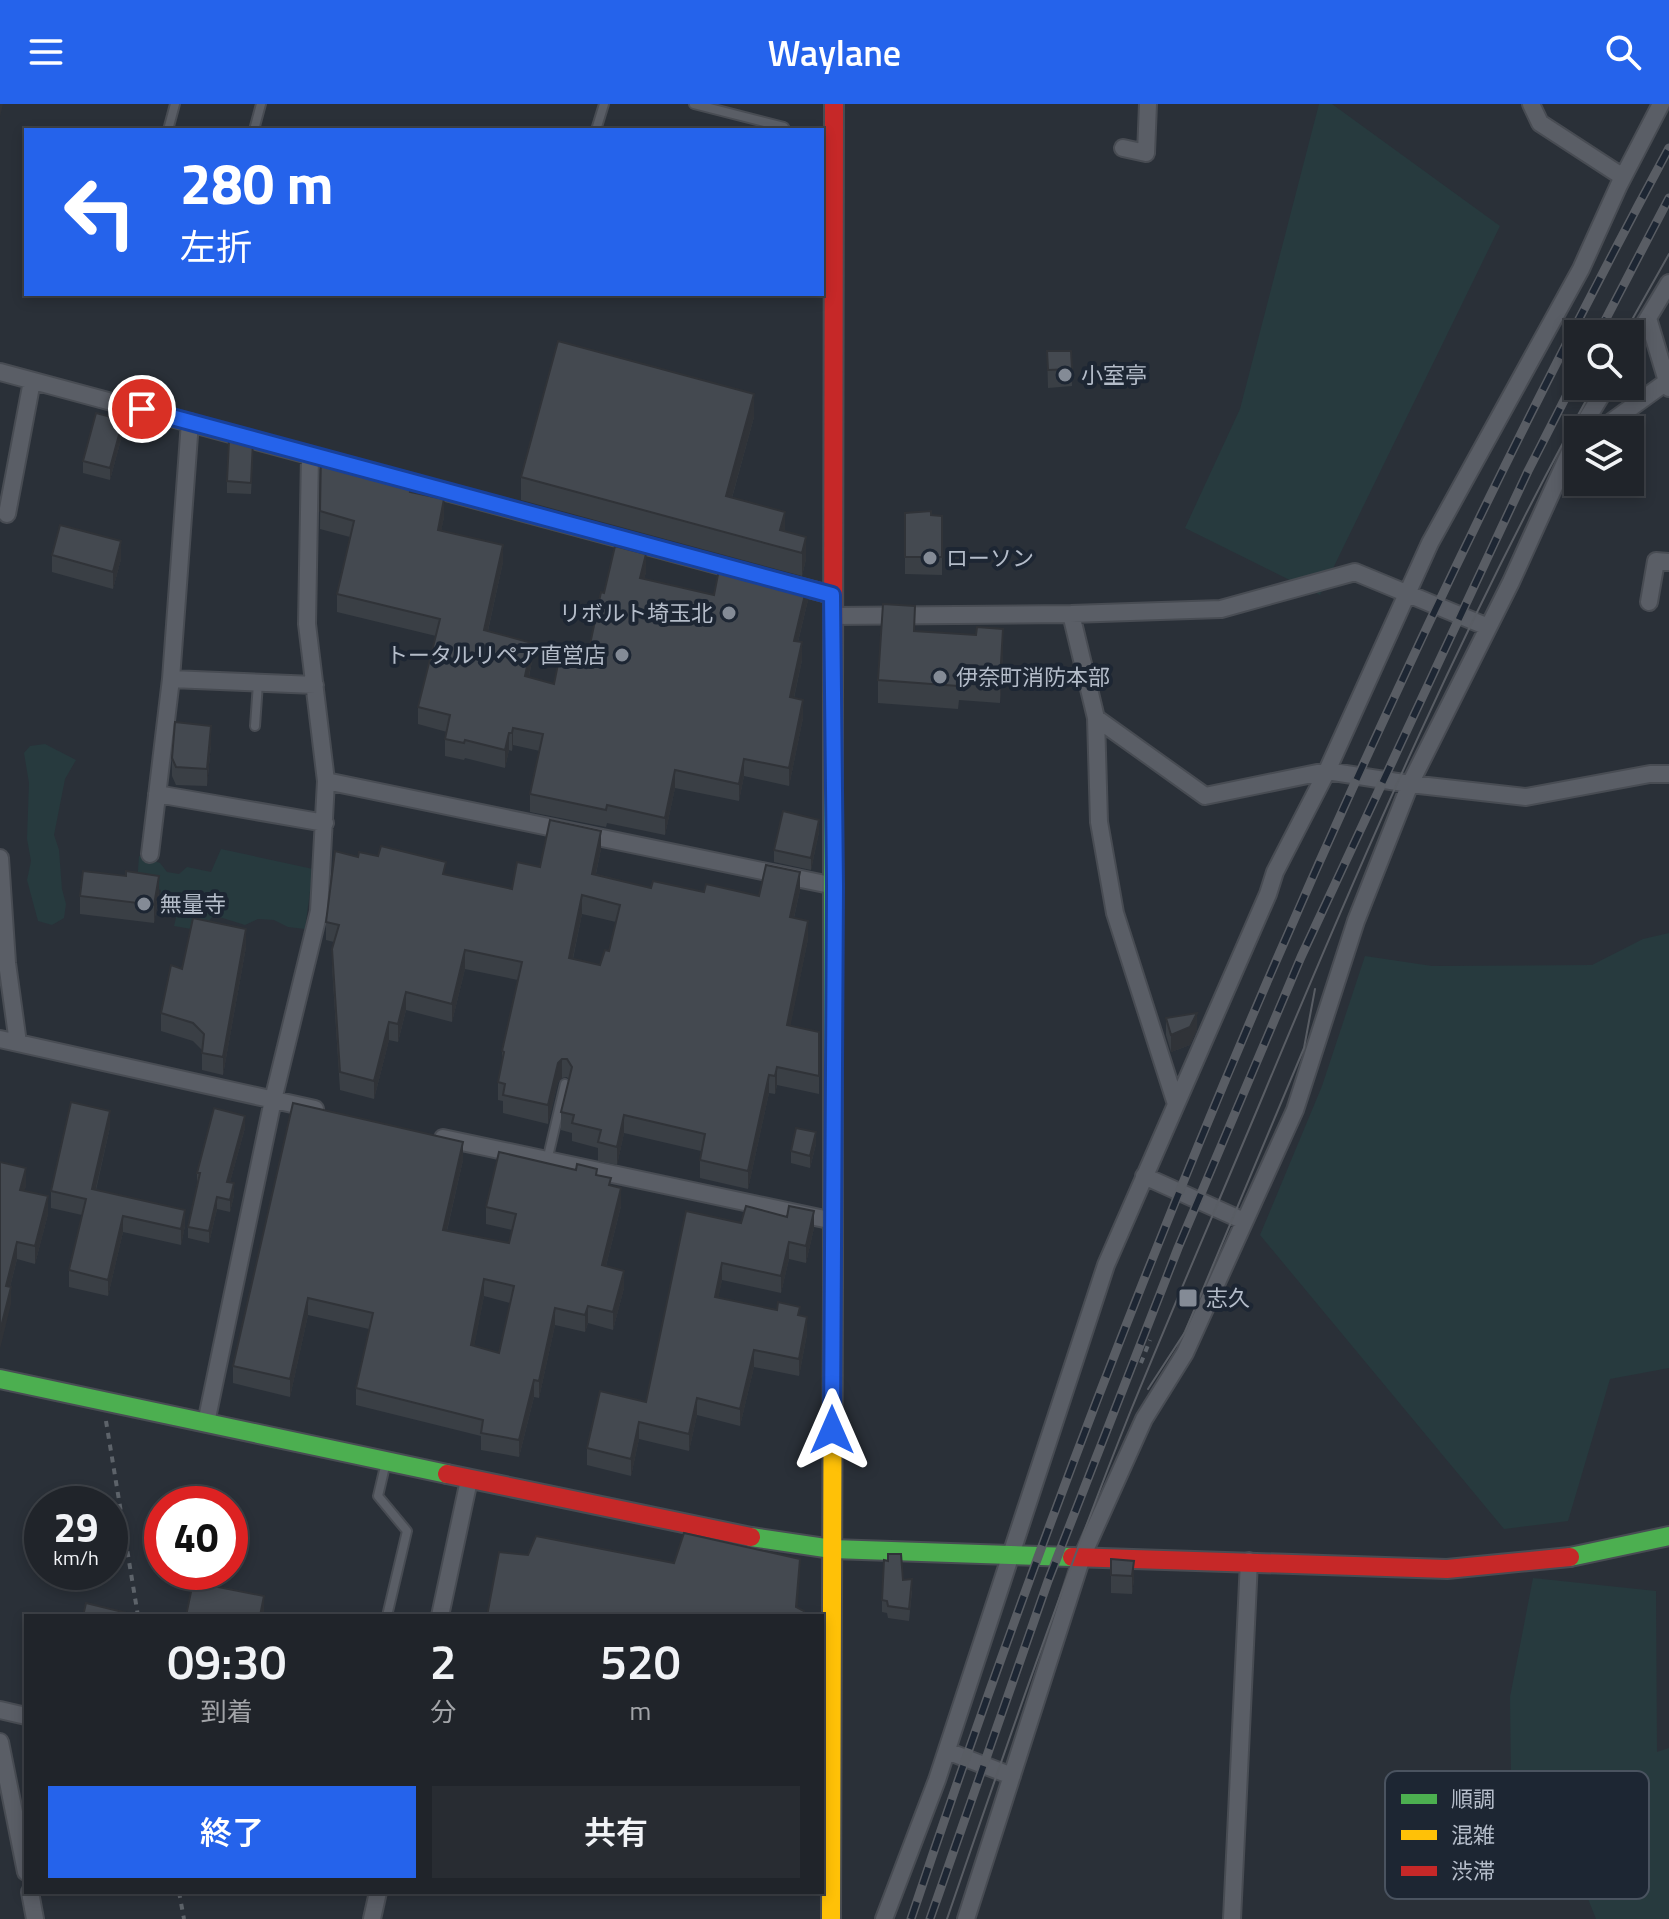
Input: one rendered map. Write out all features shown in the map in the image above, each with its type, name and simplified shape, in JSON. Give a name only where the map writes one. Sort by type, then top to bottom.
[{"type":"street","points":[[824,1825],[832,1549],[834,1221],[834,104]]},
{"type":"street","points":[[1123,148],[1146,153],[1148,104]]},
{"type":"street","points":[[1531,104],[1540,123],[1623,177]]},
{"type":"street","points":[[884,1919],[947,1751],[1106,1265],[1144,1176],[1275,872],[1327,771],[1430,543],[1581,269],[1661,104]]},
{"type":"street","points":[[1644,325],[1669,283]]},
{"type":"street","points":[[1620,416],[1668,383],[1648,318]]},
{"type":"street","points":[[0,372],[832,595]]},
{"type":"street","points":[[7,514],[32,381]]},
{"type":"street","points":[[150,854],[171,679],[190,422]]},
{"type":"street","points":[[206,1423],[273,1100],[319,911],[326,781],[307,624],[310,455]]},
{"type":"street","points":[[966,1919],[1082,1557],[1144,1419],[1185,1353],[1295,1110],[1356,921],[1410,784],[1564,470]]},
{"type":"street","points":[[1649,602],[1656,561],[1669,562]]},
{"type":"street","points":[[832,616],[1221,609],[1355,572],[1488,627]]},
{"type":"street","points":[[1071,614],[1096,718],[1099,822],[1115,913],[1176,1104]]},
{"type":"street","points":[[171,679],[315,685]]},
{"type":"street","points":[[1096,718],[1205,796],[1327,771],[1526,797],[1650,774],[1669,774]]},
{"type":"street","points":[[326,781],[835,886]]},
{"type":"street","points":[[157,794],[325,823]]},
{"type":"street","points":[[0,858],[4,962],[18,1043]]},
{"type":"street","points":[[0,1039],[334,1113]]},
{"type":"street","points":[[425,1134],[834,1221]]},
{"type":"street","points":[[1144,1176],[1244,1221]]},
{"type":"street","points":[[0,1379],[734,1535],[832,1549],[1463,1568],[1525,1565],[1581,1557],[1669,1536]]},
{"type":"street","points":[[440,1614],[469,1480]]},
{"type":"street","points":[[1232,1919],[1249,1561]]},
{"type":"street","points":[[0,1710],[24,1716]]},
{"type":"street","points":[[0,1742],[24,1862]]},
{"type":"street","points":[[947,1751],[1012,1776]]},
{"type":"street","points":[[30,1894],[35,1919]]},
{"type":"street","points":[[372,1919],[378,1894]]},
{"type":"street","points":[[822,1894],[831,1919]]},
{"type":"lane","points":[[169,128],[175,104]]},
{"type":"lane","points":[[255,128],[261,104]]},
{"type":"lane","points":[[597,128],[604,104]]},
{"type":"lane","points":[[694,104],[784,128]]},
{"type":"lane","points":[[255,726],[258,683]]},
{"type":"lane","points":[[546,1162],[565,1084]]},
{"type":"lane","points":[[386,1461],[378,1496],[407,1531],[387,1614]]},
{"type":"path","points":[[1141,1363],[1150,1340]]},
{"type":"path","points":[[102,1401],[138,1614]]},
{"type":"path","points":[[179,1894],[184,1919]]},
{"type":"green space","points":[[1319,104],[1332,104],[1500,226],[1320,595],[1185,528],[1240,409]]},
{"type":"green space","points":[[45,744],[76,760],[65,779],[54,835],[66,904],[64,918],[52,925],[38,921],[27,880],[31,861],[27,839],[29,783],[24,753],[30,746]]},
{"type":"green space","points":[[221,849],[313,869],[305,929],[288,927],[274,920],[258,919],[245,925],[213,915],[203,931],[174,926],[177,914],[159,906],[161,890],[137,884],[139,856],[160,863],[167,872],[179,874],[187,867],[211,872]]},
{"type":"green space","points":[[1669,933],[1669,1368],[1610,1379],[1568,1521],[1504,1529],[1260,1235],[1322,1086],[1365,956],[1432,966],[1592,965],[1643,939]]},
{"type":"green space","points":[[1533,1578],[1656,1591],[1657,1752],[1669,1748],[1669,1919],[1596,1919],[1588,1899],[1649,1899],[1649,1771],[1511,1771],[1510,1697]]},
{"type":"building","points":[[558,341],[754,394],[726,496],[785,512],[780,530],[806,537],[802,553],[521,477]]},
{"type":"building","points":[[1047,351],[1071,351],[1072,369],[1048,370]]},
{"type":"building","points":[[96,413],[123,420],[110,468],[83,461]]},
{"type":"building","points":[[229,440],[253,441],[251,483],[227,481]]},
{"type":"building","points":[[321,453],[353,461],[351,472],[411,486],[410,492],[444,499],[438,530],[503,545],[484,630],[532,643],[525,676],[554,684],[560,654],[574,657],[575,651],[588,654],[601,592],[604,593],[615,546],[646,554],[640,578],[714,595],[721,559],[808,582],[794,641],[802,642],[790,697],[803,700],[789,768],[744,759],[739,784],[675,770],[665,818],[607,805],[606,810],[530,794],[543,734],[513,728],[505,750],[465,740],[464,743],[445,739],[450,715],[418,707],[440,619],[337,594],[354,521],[320,511]]},
{"type":"building","points":[[931,511],[931,515],[942,516],[942,557],[905,557],[905,513]]},
{"type":"building","points":[[60,525],[121,541],[113,572],[52,555]]},
{"type":"building","points":[[883,604],[915,606],[914,631],[976,635],[977,627],[1003,629],[1000,680],[959,677],[958,686],[878,680]]},
{"type":"building","points":[[175,722],[211,726],[207,769],[176,767],[172,758]]},
{"type":"building","points":[[783,811],[819,820],[811,858],[774,850]]},
{"type":"building","points":[[550,820],[601,831],[592,874],[651,888],[653,881],[704,892],[706,884],[759,896],[766,865],[800,872],[790,917],[808,921],[787,1025],[819,1032],[819,1076],[777,1067],[775,1076],[769,1075],[748,1171],[700,1160],[705,1134],[624,1115],[617,1147],[598,1142],[601,1130],[572,1123],[574,1115],[561,1112],[572,1067],[567,1059],[558,1063],[548,1105],[503,1095],[505,1084],[498,1082],[502,1051],[522,962],[465,950],[452,1004],[406,992],[398,1024],[389,1022],[374,1081],[340,1072],[332,949],[339,925],[326,922],[335,851],[358,857],[359,852],[378,856],[381,846],[446,862],[443,874],[512,889],[517,862],[540,867]],"holes":[[[582,895],[620,905],[609,951],[605,950],[600,965],[569,958]]]},
{"type":"building","points":[[83,871],[126,876],[126,871],[159,876],[154,905],[80,896]]},
{"type":"building","points":[[193,918],[246,929],[223,1057],[202,1053],[204,1034],[193,1023],[161,1013],[171,965],[182,969]]},
{"type":"building","points":[[1197,1013],[1190,1027],[1171,1035],[1166,1018]]},
{"type":"building","points":[[71,1102],[110,1111],[92,1189],[185,1210],[181,1229],[123,1216],[108,1280],[69,1270],[86,1199],[51,1191]]},
{"type":"building","points":[[293,1103],[463,1142],[443,1230],[509,1243],[516,1214],[486,1207],[499,1152],[576,1170],[577,1164],[597,1169],[596,1175],[611,1178],[609,1185],[621,1188],[602,1265],[624,1271],[613,1312],[588,1306],[585,1315],[555,1308],[539,1381],[534,1380],[519,1440],[481,1433],[483,1420],[356,1388],[373,1313],[308,1298],[290,1379],[233,1366]],"holes":[[[484,1279],[514,1286],[499,1353],[471,1345]]]},
{"type":"building","points":[[214,1108],[245,1116],[227,1182],[234,1183],[230,1200],[217,1197],[209,1231],[188,1227],[200,1173],[197,1173]]},
{"type":"building","points":[[796,1128],[816,1132],[810,1156],[791,1151]]},
{"type":"building","points":[[0,1162],[26,1168],[20,1190],[48,1196],[35,1246],[17,1242],[6,1286],[11,1287],[0,1331]]},
{"type":"building","points":[[746,1206],[787,1217],[789,1206],[814,1211],[806,1246],[789,1242],[781,1276],[722,1263],[715,1297],[777,1310],[778,1302],[800,1307],[798,1315],[807,1317],[799,1359],[754,1350],[740,1409],[697,1398],[689,1434],[639,1422],[631,1459],[587,1448],[600,1391],[646,1402],[686,1211],[741,1223]]},
{"type":"building","points":[[684,1533],[800,1559],[796,1607],[804,1614],[487,1614],[499,1552],[528,1555],[536,1536],[674,1563]]},
{"type":"building","points":[[888,1554],[901,1554],[903,1580],[912,1579],[909,1609],[888,1606],[887,1601],[882,1600],[884,1560],[888,1561]]},
{"type":"building","points":[[1111,1559],[1134,1561],[1132,1576],[1111,1575]]},
{"type":"building","points":[[191,1590],[234,1590],[264,1596],[260,1614],[186,1614]]},
{"type":"building","points":[[86,1603],[131,1614],[83,1614]]},
{"type":"tram line","points":[[1632,320],[1669,254]]},
{"type":"tram line","points":[[947,1919],[1105,1477],[1302,1002],[1461,645],[1586,400]]},
{"type":"tram line","points":[[1148,1389],[1185,1332],[1304,1048],[1315,989]]},
{"type":"railway","points":[[911,1919],[989,1691],[1072,1465],[1252,1017],[1349,796],[1451,577],[1557,361],[1669,148]]},
{"type":"railway","points":[[1605,320],[1669,198]]},
{"type":"railway","points":[[930,1919],[1048,1581],[1178,1248],[1301,957],[1528,471],[1564,400]]},
{"type":"traffic: fast","points":[[833,699],[833,1285]]},
{"type":"traffic: fast","points":[[0,1379],[447,1474]]},
{"type":"traffic: fast","points":[[1570,1557],[1669,1536]]},
{"type":"traffic: fast","points":[[751,1537],[832,1549],[1072,1557]]},
{"type":"traffic: slow","points":[[831,1919],[833,1285]]},
{"type":"traffic: jam","points":[[833,699],[834,104]]},
{"type":"traffic: jam","points":[[447,1474],[751,1537]]},
{"type":"traffic: jam","points":[[1072,1557],[1447,1569],[1570,1557]]},
{"type":"place","name":"小室亭","points":[[1065,375]]},
{"type":"place","name":"ローソン","points":[[930,558]]},
{"type":"place","name":"リボルト埼玉北","points":[[729,613]]},
{"type":"place","name":"トータルリペア直営店","points":[[622,655]]},
{"type":"place","name":"伊奈町消防本部","points":[[940,677]]},
{"type":"place","name":"無量寺","points":[[144,904]]},
{"type":"place","name":"志久","points":[[1188,1298]]},
{"type":"route","points":[[142,409],[832,595],[835,886],[832,1430]]}]
